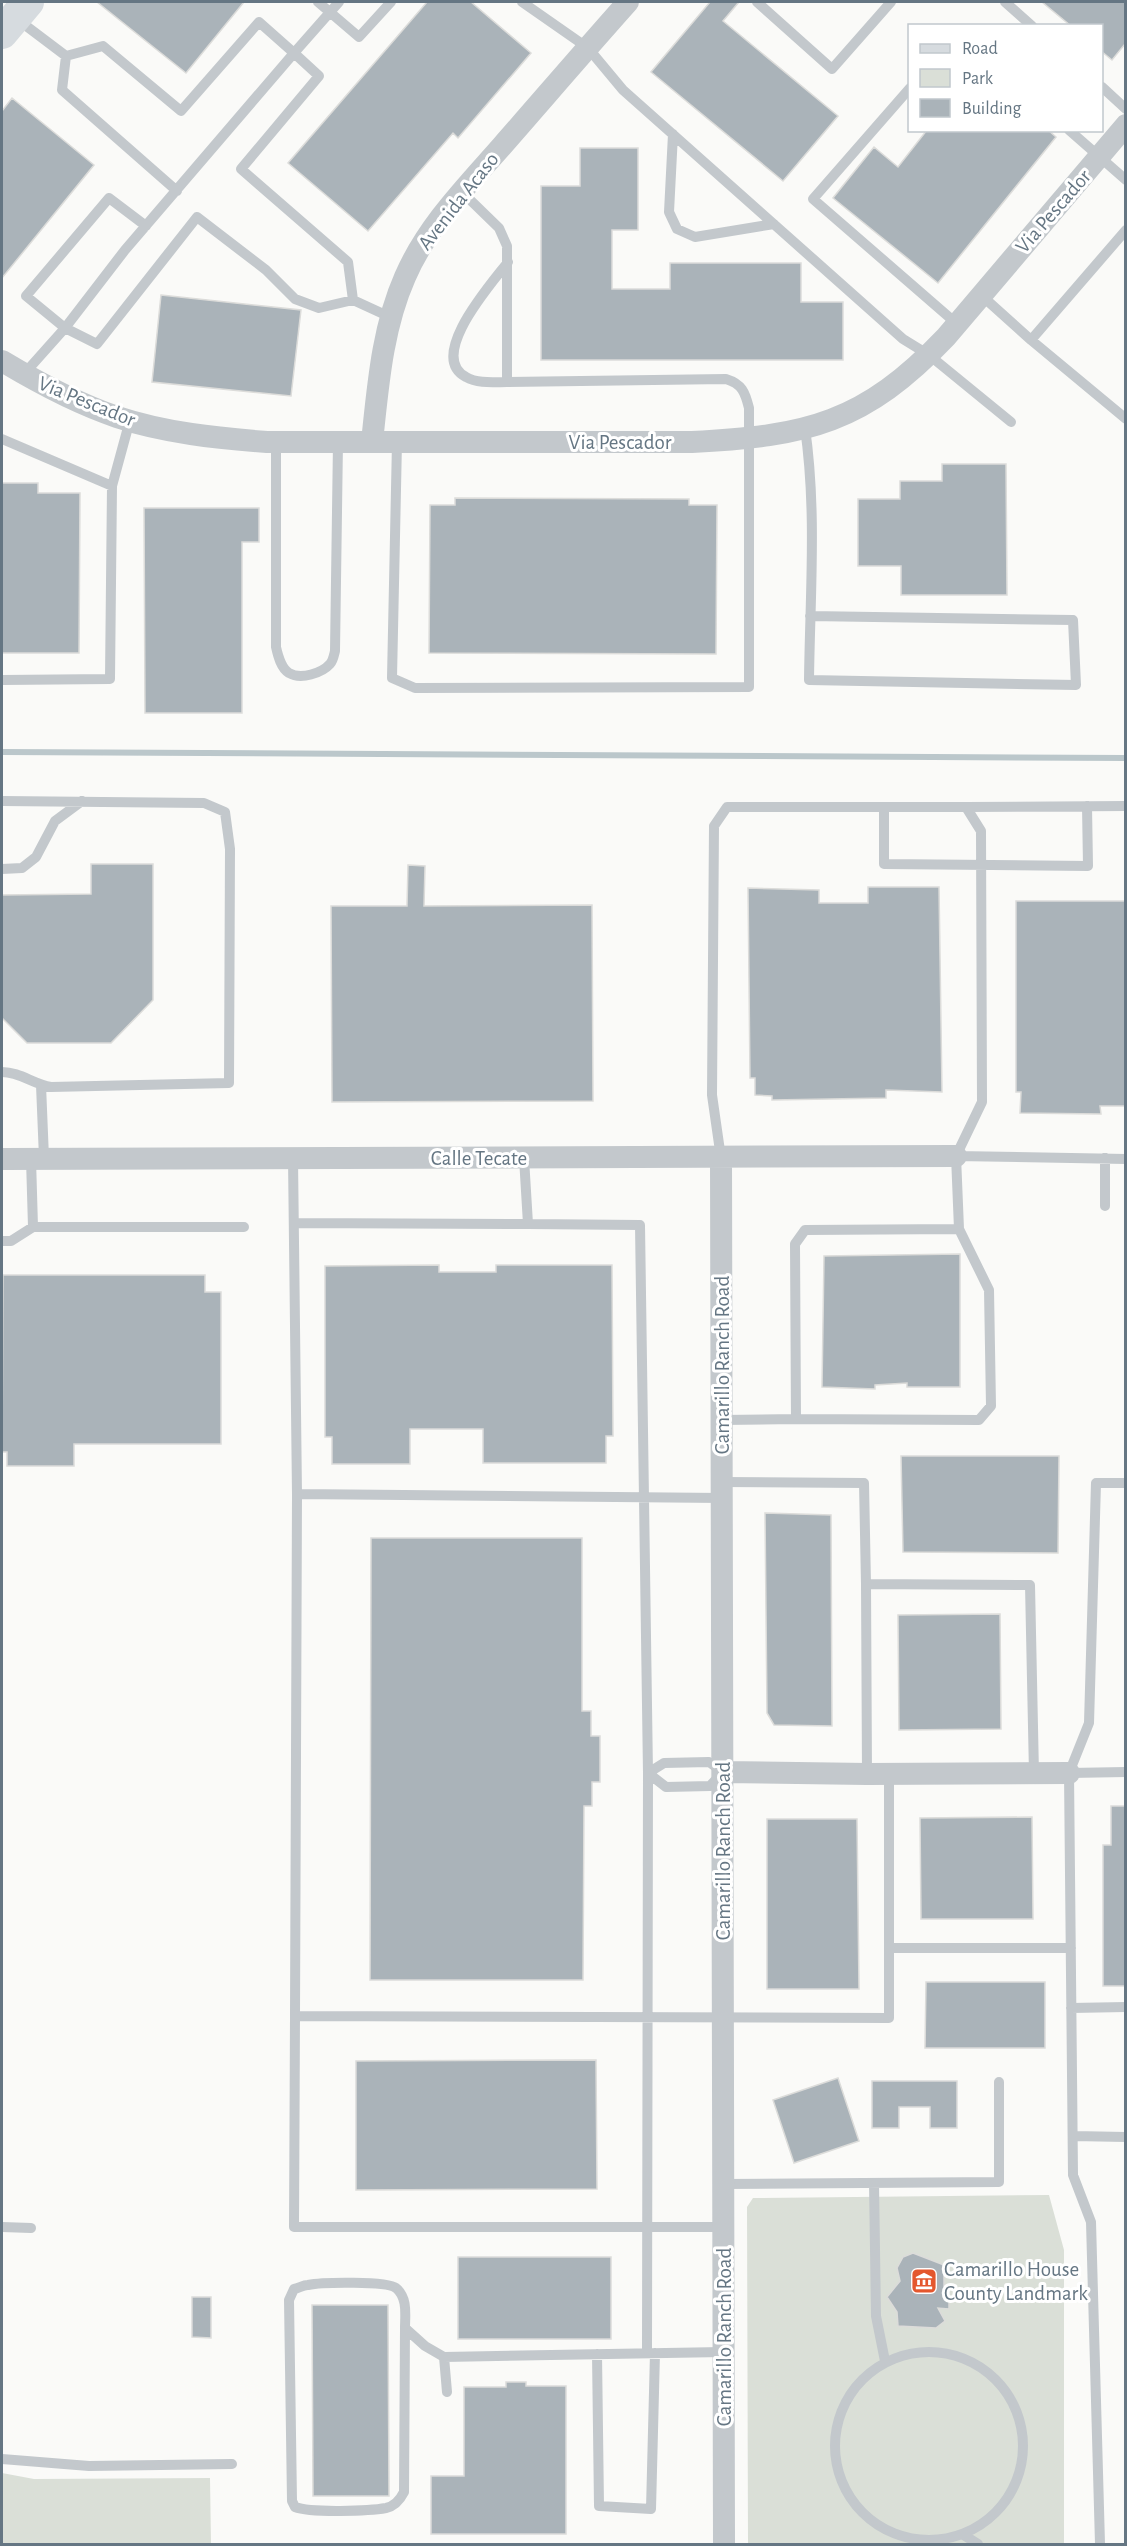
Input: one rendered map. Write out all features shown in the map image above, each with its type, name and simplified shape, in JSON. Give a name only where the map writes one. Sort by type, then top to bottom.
[{"type":"street","name":"Avenida Acaso","points":[[372,442],[379,374],[390,317],[404,278],[418,250],[435,224],[462,192],[628,2]]},
{"type":"street","name":"Via Pescador","points":[[2,361],[23,374],[92,407],[130,420],[162,429],[276,442],[692,442],[748,439],[805,428],[849,413],[875,400],[901,381],[929,355],[1125,125]]},
{"type":"street","name":"Calle Tecate","points":[[2,1159],[956,1156]]},
{"type":"street","name":"Camarillo Ranch Road","points":[[721,1158],[724,2544]]},
{"type":"street","points":[[723,1772],[1069,1773]]},
{"type":"lane","points":[[318,2],[359,37],[391,2]]},
{"type":"lane","points":[[23,374],[64,328],[146,226],[339,2]]},
{"type":"lane","points":[[522,2],[588,48],[623,90],[903,339],[929,355],[1011,422]]},
{"type":"lane","points":[[757,2],[832,69],[891,2]]},
{"type":"lane","points":[[1005,2],[1030,24]]},
{"type":"lane","points":[[14,17],[66,56]]},
{"type":"lane","points":[[66,56],[103,46],[181,111],[259,22],[319,76],[241,169],[348,262],[353,300]]},
{"type":"lane","points":[[66,56],[62,90],[177,191]]},
{"type":"lane","points":[[908,88],[813,199],[957,324]]},
{"type":"lane","points":[[1103,89],[1125,109]]},
{"type":"lane","points":[[1071,132],[1125,180]]},
{"type":"lane","points":[[673,134],[669,213],[677,229],[695,237],[774,224]]},
{"type":"lane","points":[[462,192],[499,228],[507,246],[507,382]]},
{"type":"lane","points":[[146,226],[109,198],[26,296],[64,328],[97,344],[197,217],[266,270],[295,299],[319,308],[353,300],[390,317]]},
{"type":"lane","points":[[1031,340],[1125,230]]},
{"type":"lane","points":[[397,442],[392,678],[415,688],[748,687],[748,408],[746,394],[738,383],[726,379],[507,382],[477,381],[464,377],[456,368],[453,354],[457,335],[465,320],[508,262]]},
{"type":"lane","points":[[981,295],[1125,419]]},
{"type":"lane","points":[[2,680],[110,680],[112,486],[130,420]]},
{"type":"lane","points":[[805,428],[812,475],[809,680],[1076,685],[1073,620],[810,616]]},
{"type":"lane","points":[[2,439],[112,486]]},
{"type":"lane","points":[[276,442],[276,647],[280,662],[289,673],[304,676],[320,672],[332,663],[336,651],[338,442]]},
{"type":"lane","points":[[2,801],[204,803],[225,812],[230,849],[229,1083],[41,1085],[15,1072],[2,1072]]},
{"type":"lane","points":[[2,868],[22,868],[36,856],[55,820],[82,801]]},
{"type":"lane","points":[[884,807],[884,864],[1088,866],[1086,806]]},
{"type":"lane","points":[[721,1158],[712,1095],[714,826],[727,807],[1125,806]]},
{"type":"lane","points":[[722,1420],[980,1420],[991,1406],[989,1290],[959,1229],[956,1156],[982,1102],[981,831],[966,807]]},
{"type":"lane","points":[[33,1227],[41,1085]]},
{"type":"lane","points":[[956,1156],[1125,1159]]},
{"type":"lane","points":[[293,1158],[297,1494],[294,2227],[724,2227]]},
{"type":"lane","points":[[524,1158],[528,1224]]},
{"type":"lane","points":[[1105,1158],[1105,1206]]},
{"type":"lane","points":[[294,1223],[640,1225],[648,1773],[651,2508],[599,2506],[597,2354]]},
{"type":"lane","points":[[2,1241],[11,1241],[33,1227],[244,1227]]},
{"type":"lane","points":[[796,1419],[795,1245],[805,1230],[959,1229]]},
{"type":"lane","points":[[295,2016],[890,2018],[889,1948],[866,1584],[864,1483],[723,1490],[645,1498],[297,1494]]},
{"type":"lane","points":[[1100,2544],[1091,2222],[1073,2175],[1069,1773],[1089,1723],[1096,1483],[1125,1483]]},
{"type":"lane","points":[[866,1584],[1030,1585],[1034,1774]]},
{"type":"lane","points":[[664,1762],[709,1762],[723,1772],[710,1786],[666,1787],[648,1773],[664,1762]]},
{"type":"lane","points":[[1069,1773],[1125,1772]]},
{"type":"lane","points":[[889,1948],[1071,1948]]},
{"type":"lane","points":[[1071,2008],[1125,2007]]},
{"type":"lane","points":[[724,2184],[999,2182],[999,2082]]},
{"type":"lane","points":[[1073,2136],[1125,2137]]},
{"type":"lane","points":[[874,2183],[876,2316],[885,2361]]},
{"type":"lane","points":[[2,2227],[31,2228]]},
{"type":"lane","points":[[405,2328],[404,2492],[399,2501],[388,2508],[313,2510],[295,2507],[292,2501],[289,2300],[294,2289],[308,2284],[394,2286],[401,2293],[405,2306],[405,2328],[425,2346],[444,2357],[723,2352]]},
{"type":"lane","points":[[915,2352],[925,2352],[946,2353],[975,2363],[999,2382],[1016,2408],[1023,2437],[1021,2468],[1009,2496],[988,2519],[962,2534],[931,2540],[899,2535],[871,2521],[849,2498],[836,2469],[834,2437],[842,2406],[860,2380],[885,2361],[915,2352]]},
{"type":"lane","points":[[444,2357],[447,2392]]},
{"type":"lane","points":[[2,2459],[89,2466],[232,2464]]},
{"type":"lane","points":[[962,2534],[978,2544]]},
{"type":"green space","points":[[1049,2195],[1064,2250],[1064,2544],[748,2544],[747,2207],[753,2198]]},
{"type":"green space","points":[[2,2473],[34,2479],[210,2478],[211,2544],[2,2544]]},
{"type":"building","points":[[97,2],[244,2],[186,73]]},
{"type":"building","points":[[427,2],[471,2],[531,53],[458,138],[453,133],[368,231],[288,163]]},
{"type":"building","points":[[710,2],[739,2],[723,21],[838,116],[783,181],[651,72]]},
{"type":"building","points":[[1042,2],[1125,2],[1125,44],[1112,60],[1103,53],[1103,24],[1069,24]]},
{"type":"building","points":[[12,98],[94,165],[2,278],[2,111]]},
{"type":"building","points":[[925,132],[1050,132],[1056,137],[938,283],[833,198],[874,147],[898,167]]},
{"type":"building","points":[[580,148],[638,148],[638,230],[612,230],[612,289],[670,289],[670,263],[801,263],[801,302],[843,302],[843,360],[541,360],[541,186],[580,186]]},
{"type":"building","points":[[161,295],[301,310],[291,396],[152,382]]},
{"type":"building","points":[[942,464],[1006,464],[1007,595],[901,595],[901,566],[858,566],[858,499],[900,499],[900,481],[942,481]]},
{"type":"building","points":[[2,483],[38,483],[38,493],[80,493],[79,653],[2,653]]},
{"type":"building","points":[[455,498],[689,499],[689,505],[717,505],[716,654],[429,653],[430,505],[455,505]]},
{"type":"building","points":[[144,508],[259,508],[259,542],[242,542],[242,713],[145,713]]},
{"type":"building","points":[[91,864],[153,864],[153,1000],[111,1043],[27,1043],[2,1018],[2,895],[91,894]]},
{"type":"building","points":[[408,865],[425,866],[424,906],[592,905],[593,1101],[332,1102],[331,906],[407,906]]},
{"type":"building","points":[[868,887],[939,887],[942,1092],[886,1090],[886,1098],[772,1100],[772,1096],[755,1095],[755,1078],[750,1078],[748,888],[819,890],[819,903],[868,903]]},
{"type":"building","points":[[1016,901],[1125,901],[1125,1106],[1100,1106],[1101,1114],[1020,1113],[1021,1092],[1016,1092]]},
{"type":"building","points":[[960,1254],[960,1387],[907,1387],[907,1383],[875,1385],[875,1389],[822,1387],[824,1256]]},
{"type":"building","points":[[439,1265],[439,1272],[496,1272],[496,1265],[612,1265],[613,1436],[606,1436],[606,1463],[483,1463],[483,1429],[410,1429],[410,1464],[332,1464],[332,1437],[325,1437],[325,1266]]},
{"type":"building","points":[[3,1275],[205,1275],[205,1292],[221,1292],[221,1444],[74,1444],[74,1466],[7,1466],[7,1452],[2,1452]]},
{"type":"building","points":[[901,1456],[1059,1456],[1058,1553],[903,1552]]},
{"type":"building","points":[[765,1513],[831,1515],[832,1726],[774,1725],[767,1713]]},
{"type":"building","points":[[371,1538],[582,1538],[582,1711],[591,1711],[591,1736],[600,1736],[600,1782],[592,1782],[592,1806],[584,1806],[583,1980],[370,1980]]},
{"type":"building","points":[[1000,1614],[1001,1729],[899,1730],[898,1615]]},
{"type":"building","points":[[1111,1806],[1125,1806],[1125,1986],[1103,1986],[1103,1845],[1111,1845]]},
{"type":"building","points":[[1032,1817],[1033,1919],[921,1919],[920,1818]]},
{"type":"building","points":[[767,1819],[857,1819],[859,1989],[767,1989]]},
{"type":"building","points":[[926,1982],[1045,1982],[1045,2048],[925,2048]]},
{"type":"building","points":[[596,2060],[597,2189],[356,2190],[356,2061]]},
{"type":"building","points":[[838,2078],[859,2141],[794,2163],[773,2100]]},
{"type":"building","points":[[872,2081],[957,2081],[957,2128],[930,2128],[930,2107],[899,2107],[899,2128],[872,2128]]},
{"type":"building","points":[[913,2253],[944,2265],[944,2286],[949,2286],[949,2309],[938,2308],[945,2321],[936,2328],[898,2326],[897,2312],[887,2297],[900,2281],[897,2268],[903,2257]]},
{"type":"building","points":[[458,2257],[611,2257],[611,2339],[458,2339]]},
{"type":"building","points":[[192,2297],[211,2297],[211,2338],[192,2337]]},
{"type":"building","points":[[312,2305],[388,2305],[389,2496],[313,2496]]},
{"type":"building","points":[[506,2382],[526,2382],[526,2386],[566,2386],[566,2534],[431,2534],[431,2476],[464,2476],[464,2387],[506,2387]]},
{"type":"waterway","points":[[2,752],[1126,758]]},
{"type":"place","name":"Camarillo House County Landmark","points":[[924,2281]]}]
